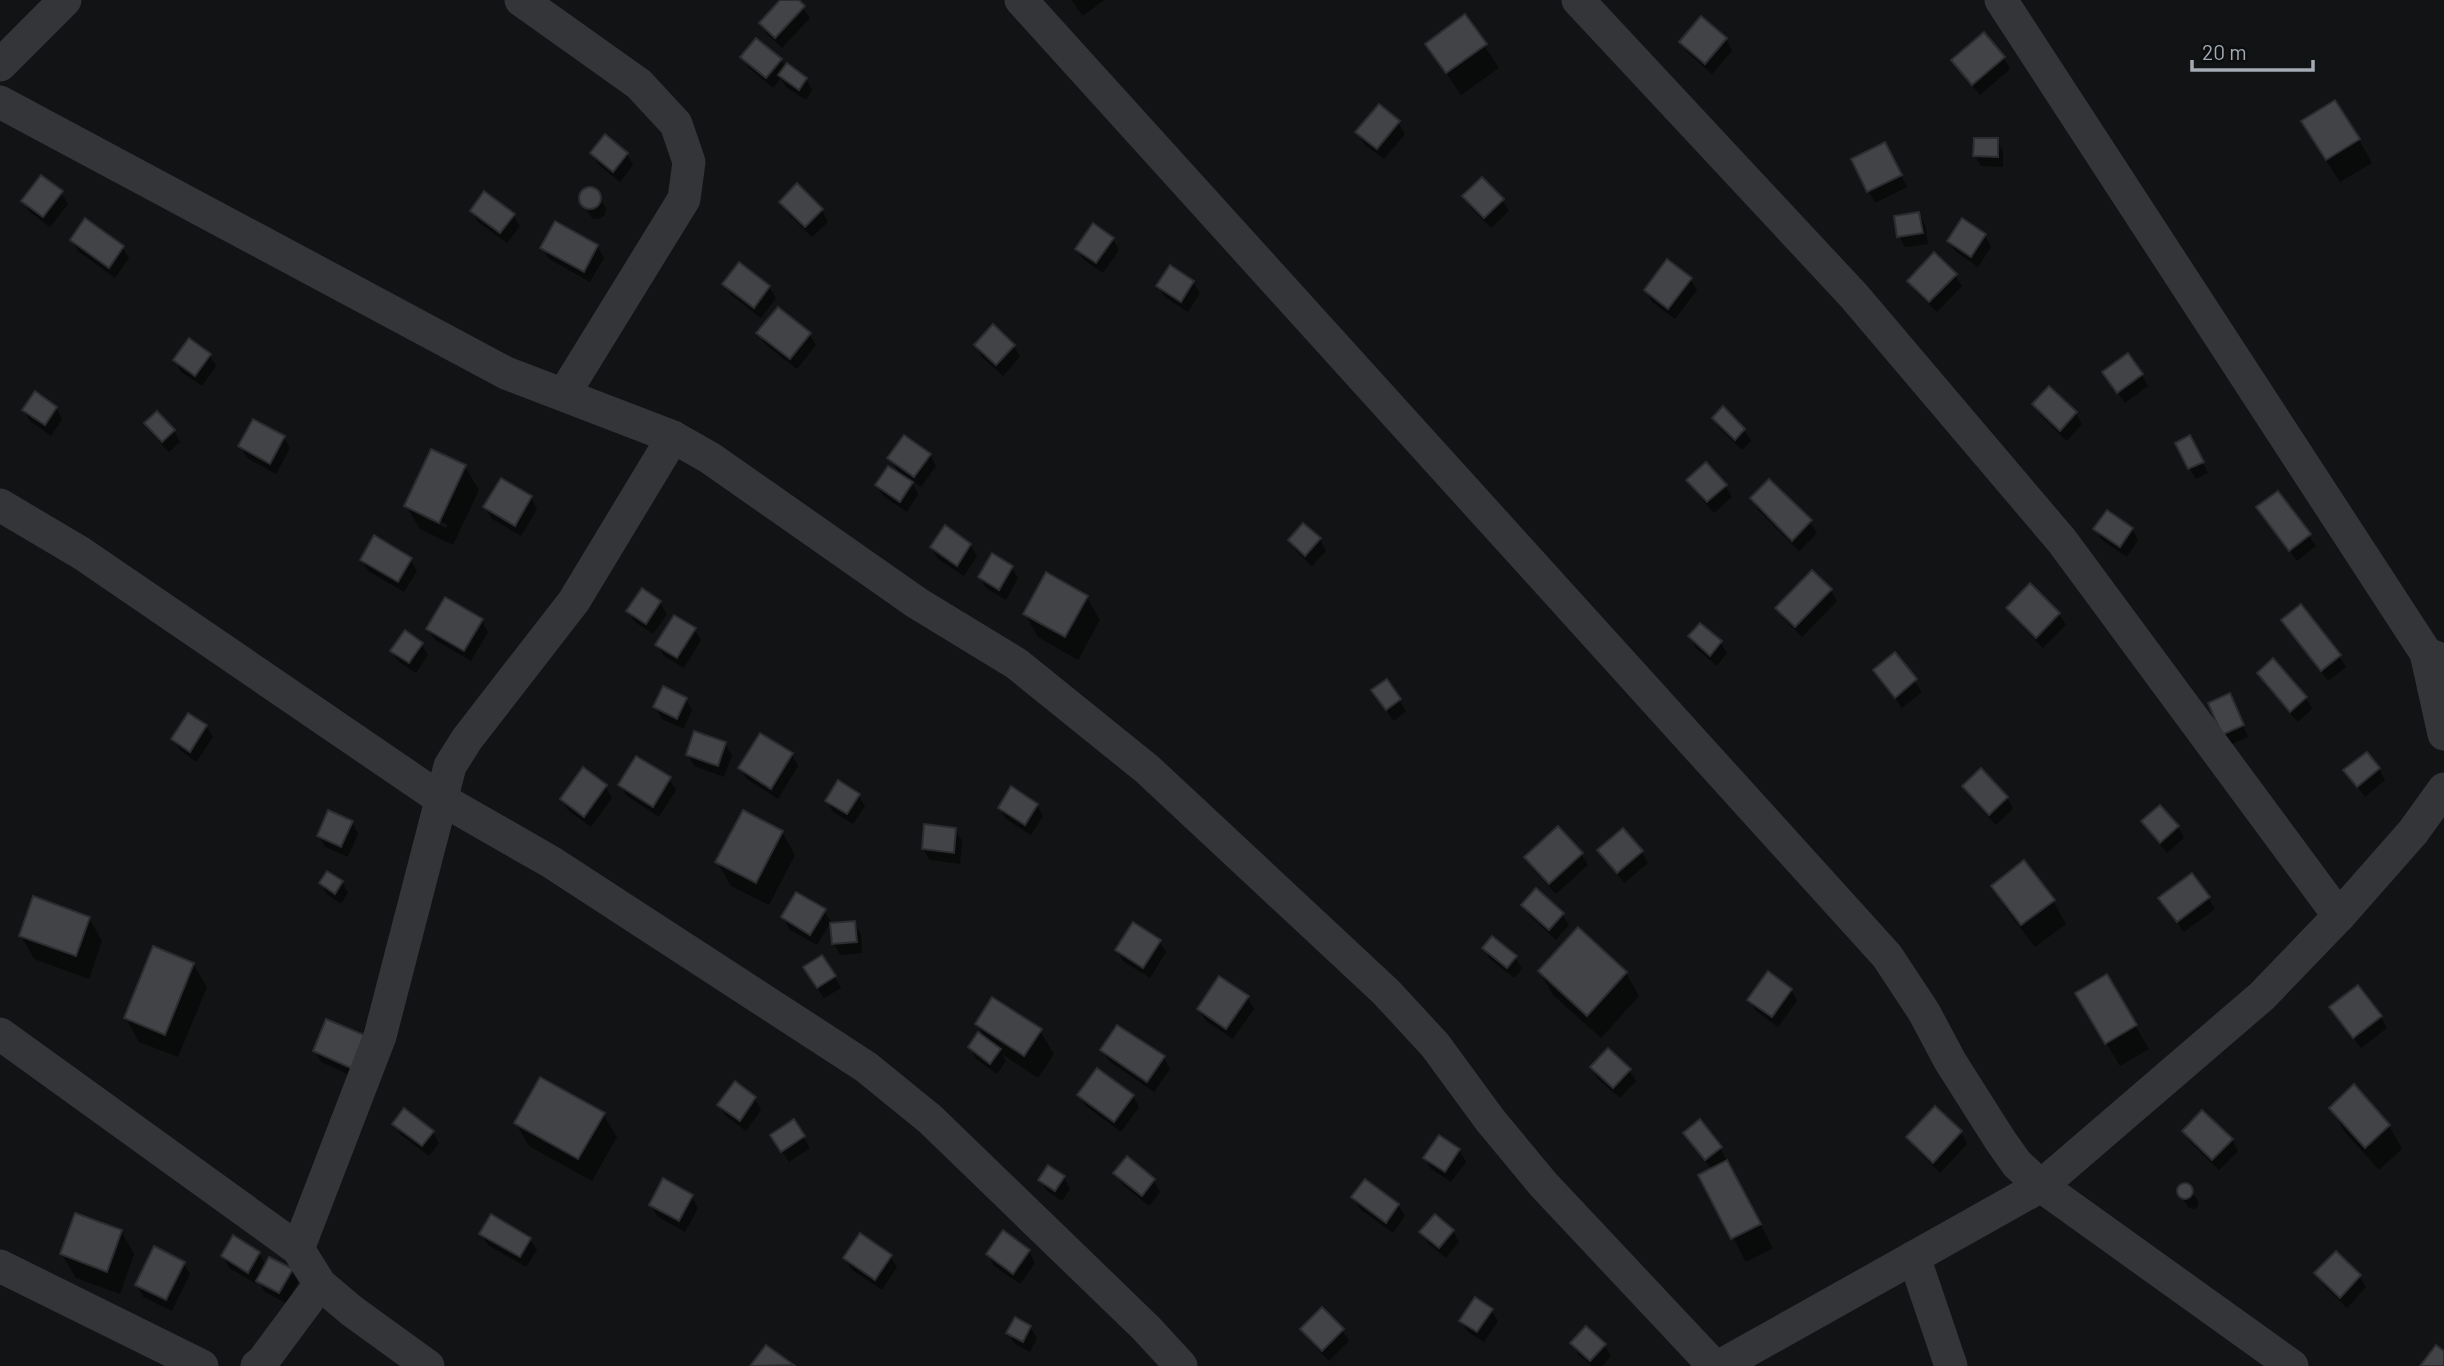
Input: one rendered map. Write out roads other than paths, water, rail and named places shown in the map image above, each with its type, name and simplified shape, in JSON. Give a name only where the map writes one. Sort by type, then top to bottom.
[{"type":"street","points":[[0,65],[65,0]]},
{"type":"street","points":[[521,0],[639,84],[676,124],[689,162],[684,199],[564,394]]},
{"type":"street","points":[[1021,0],[1887,956],[1924,1012],[1950,1061],[2017,1164],[2041,1186],[2292,1366]]},
{"type":"street","points":[[1578,0],[1854,296],[2062,541],[2339,916]]},
{"type":"street","points":[[2001,0],[2435,657],[2444,734]]},
{"type":"street","points":[[0,102],[506,373],[673,437],[710,458],[907,597],[1017,664],[1147,769],[1386,992],[1435,1045],[1490,1120],[1543,1184],[1714,1366]]},
{"type":"street","points":[[298,1249],[380,1036],[450,766],[467,738],[574,601],[673,437]]},
{"type":"street","points":[[0,505],[81,553],[441,799],[551,862],[866,1067],[930,1119],[1108,1290],[1181,1366]]},
{"type":"street","points":[[1720,1366],[2041,1186],[2262,996],[2339,916],[2413,832],[2444,789]]},
{"type":"street","points":[[0,1034],[298,1249],[320,1284],[352,1311],[428,1366]]},
{"type":"street","points":[[1914,1258],[1951,1366]]},
{"type":"street","points":[[0,1266],[202,1366]]},
{"type":"street","points":[[257,1366],[320,1284]]}]
